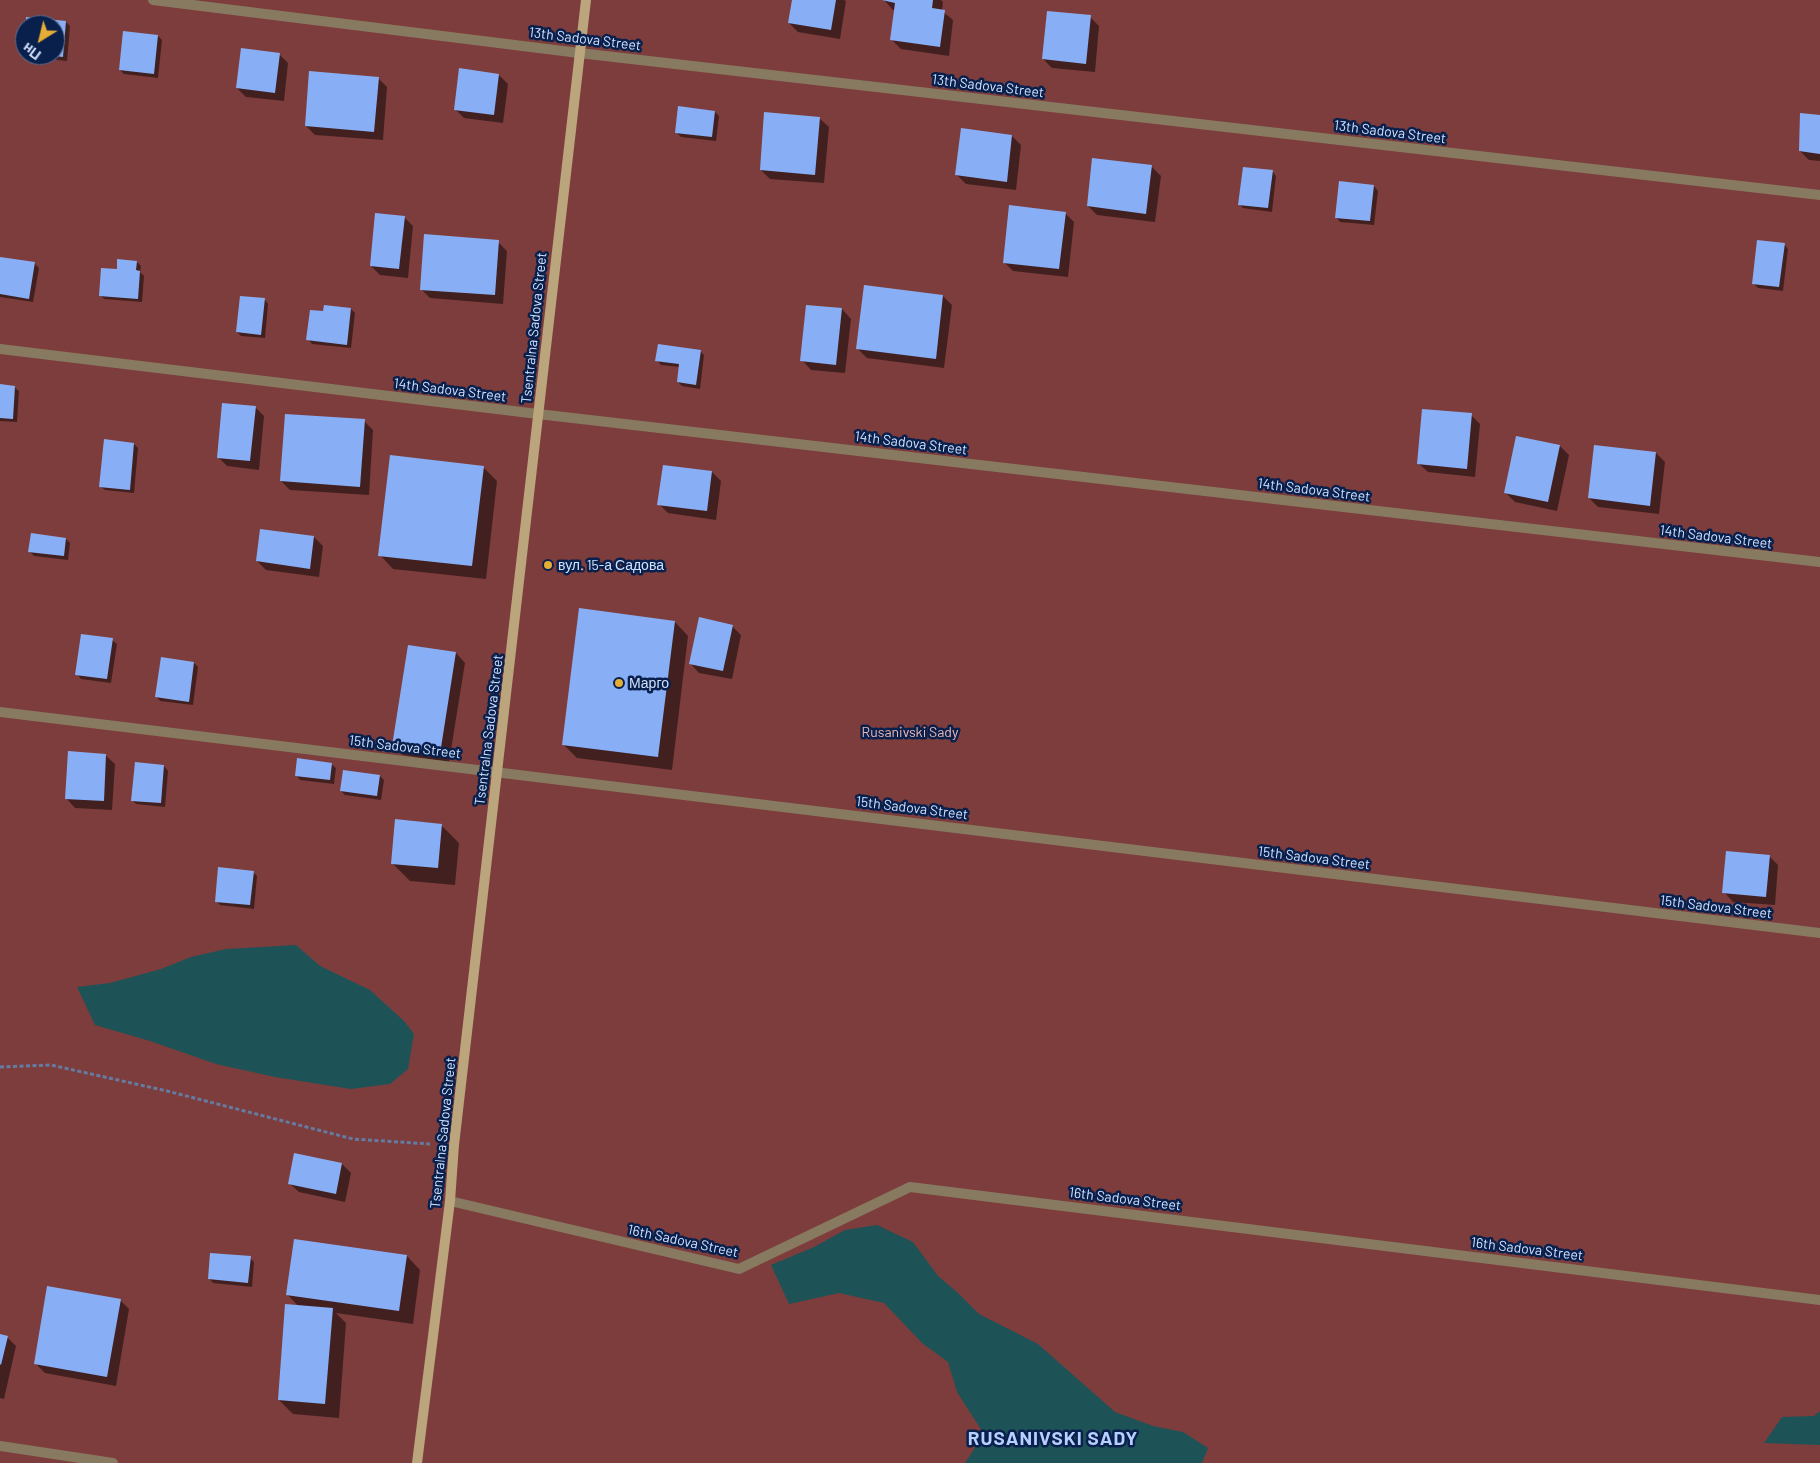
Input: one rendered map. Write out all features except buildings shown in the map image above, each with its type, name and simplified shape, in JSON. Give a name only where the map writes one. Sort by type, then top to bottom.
[{"type":"main road","name":"Tsentralna Sadova Street","points":[[417,1463],[450,1201],[454,1146],[586,0]]},
{"type":"street","name":"13th Sadova Street","points":[[152,0],[579,53],[1820,195]]},
{"type":"street","name":"14th Sadova Street","points":[[0,349],[538,414],[1820,562]]},
{"type":"street","name":"15th Sadova Street","points":[[0,712],[1820,933]]},
{"type":"street","name":"16th Sadova Street","points":[[450,1201],[739,1269],[910,1187],[1820,1300]]},
{"type":"street","points":[[0,1446],[113,1463]]},
{"type":"path","points":[[0,1067],[51,1065],[167,1091],[353,1139],[454,1146]]},
{"type":"green space","name":"Rusanivski Sady","points":[[0,0],[1820,0],[1820,1463],[0,1463]]},
{"type":"shaded area","points":[[296,945],[320,966],[370,990],[404,1021],[414,1034],[408,1069],[390,1084],[351,1089],[275,1077],[216,1064],[150,1041],[95,1025],[77,987],[110,983],[161,969],[191,957],[226,949]]},
{"type":"shaded area","points":[[877,1225],[913,1242],[938,1276],[979,1314],[1038,1344],[1115,1412],[1153,1426],[1183,1432],[1208,1448],[1202,1463],[965,1463],[984,1434],[957,1392],[948,1362],[922,1343],[884,1303],[839,1293],[789,1304],[771,1265],[814,1247],[845,1230]]},
{"type":"shaded area","points":[[1820,1411],[1820,1445],[1764,1443],[1782,1417],[1814,1416]]},
{"type":"place","name":"вул. 15-а Садова","points":[[548,565]]},
{"type":"place","name":"Марго","points":[[619,683]]},
{"type":"district","name":"RUSANIVSKI SADY","points":[[1053,1439]]}]
